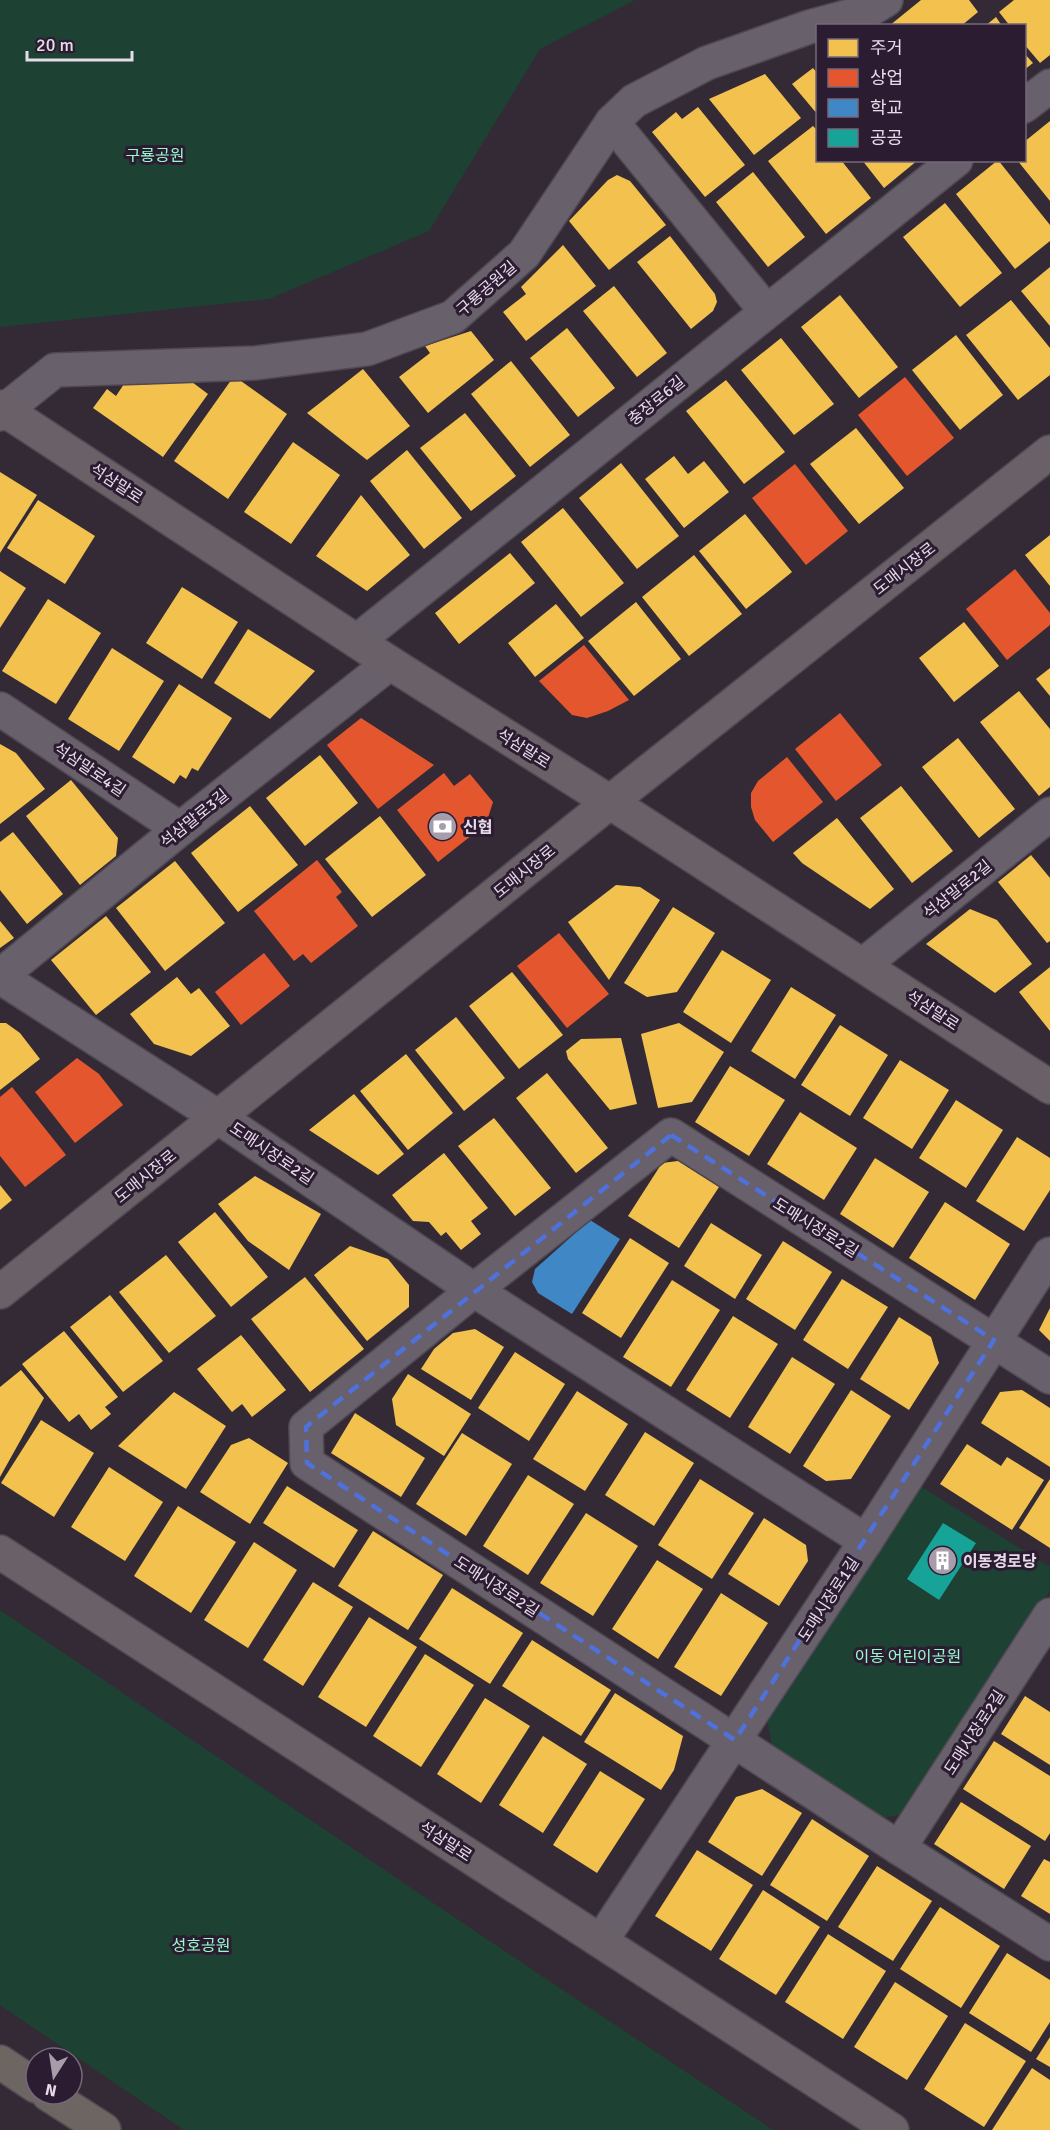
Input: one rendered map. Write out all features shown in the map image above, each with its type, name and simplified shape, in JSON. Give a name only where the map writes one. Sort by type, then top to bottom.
[{"type":"highway","points":[[0,2062],[24,2078]]},
{"type":"highway","points":[[67,2106],[104,2130]]},
{"type":"street","name":"구룡공원길","points":[[820,24],[868,11],[886,0]]},
{"type":"street","name":"구룡공원길","points":[[2,411],[55,370],[256,363],[367,350],[453,317],[524,254],[612,122],[634,101],[707,63],[816,25]]},
{"type":"street","points":[[1026,104],[1050,86]]},
{"type":"street","points":[[612,122],[766,311]]},
{"type":"street","name":"충장로6길","points":[[357,641],[953,162]]},
{"type":"street","name":"석삼말로","points":[[2,411],[1050,1086]]},
{"type":"street","name":"도매시장로","points":[[0,1292],[1050,452]]},
{"type":"street","name":"석삼말로3길","points":[[0,977],[180,829],[390,663]]},
{"type":"street","name":"석삼말로4길","points":[[0,709],[180,829]]},
{"type":"street","name":"석삼말로2길","points":[[863,965],[1050,814]]},
{"type":"street","name":"도매시장로2길","points":[[0,977],[218,1118],[474,1290],[866,1541]]},
{"type":"street","name":"도매시장로2길","points":[[1050,1377],[671,1135],[474,1290],[306,1427],[307,1463],[1050,1944]]},
{"type":"street","name":"도매시장로1길","points":[[601,1941],[866,1541],[1050,1254]]},
{"type":"street","name":"석삼말로","points":[[0,1552],[892,2130]]},
{"type":"street","name":"도매시장로2길","points":[[899,1848],[1050,1615]]},
{"type":"highlighted area","points":[[671,1135],[994,1340],[735,1740],[307,1463],[306,1427]]},
{"type":"green space","name":"구룡공원","points":[[0,0],[635,0],[540,49],[429,231],[269,299],[0,327]]},
{"type":"green space","name":"이동 어린이공원","points":[[917,1484],[1050,1567],[1050,1591],[910,1812],[884,1818],[772,1746],[767,1720]]},
{"type":"green space","name":"성호공원","points":[[0,1610],[773,2130],[184,2130],[84,2062],[84,2046],[60,2046],[0,2005]]},
{"type":"building: 주거","points":[[921,0],[969,0],[978,12],[963,24],[891,24]]},
{"type":"building: 주거","points":[[1014,0],[1050,0],[1050,55],[1040,63],[1026,46],[1026,24],[1008,24],[999,12]]},
{"type":"building: 주거","points":[[996,17],[1001,24],[987,24]]},
{"type":"building: 주거","points":[[1026,55],[1033,63],[1026,68]]},
{"type":"building: 주거","points":[[813,68],[816,72],[816,113],[792,84]]},
{"type":"building: 주거","points":[[765,74],[801,118],[754,155],[709,99]]},
{"type":"building: 주거","points":[[698,107],[745,165],[705,197],[652,132],[676,112],[682,119]]},
{"type":"building: 주거","points":[[1050,121],[1050,201],[1019,162],[1026,162],[1026,140]]},
{"type":"building: 주거","points":[[813,126],[816,129],[816,162],[843,162],[871,198],[826,234],[768,161]]},
{"type":"building: 주거","points":[[864,162],[916,162],[884,188]]},
{"type":"building: 주거","points":[[996,162],[1000,162],[1050,225],[1050,241],[1015,269],[956,194]]},
{"type":"building: 주거","points":[[753,172],[805,237],[768,267],[716,202]]},
{"type":"building: 주거","points":[[617,175],[630,181],[666,225],[609,270],[569,221],[608,180]]},
{"type":"building: 주거","points":[[945,203],[1002,273],[960,307],[903,237]]},
{"type":"building: 주거","points":[[670,236],[715,294],[717,302],[713,311],[691,329],[637,262]]},
{"type":"building: 주거","points":[[563,245],[596,286],[526,341],[503,312],[526,294],[521,287]]},
{"type":"building: 주거","points":[[1050,267],[1050,326],[1021,291]]},
{"type":"building: 주거","points":[[614,286],[667,353],[637,377],[583,311]]},
{"type":"building: 주거","points":[[840,295],[898,367],[859,398],[801,327]]},
{"type":"building: 주거","points":[[1011,300],[1050,348],[1050,375],[1018,400],[966,335]]},
{"type":"building: 주거","points":[[567,328],[615,388],[578,417],[530,358]]},
{"type":"building: 주거","points":[[471,331],[494,360],[428,413],[399,377],[430,353],[425,346]]},
{"type":"building: 주거","points":[[956,335],[1003,395],[960,430],[912,370]]},
{"type":"building: 주거","points":[[781,338],[834,404],[794,435],[741,370]]},
{"type":"building: 주거","points":[[511,361],[570,435],[530,467],[471,394]]},
{"type":"building: 주거","points":[[363,369],[410,426],[367,460],[307,413]]},
{"type":"building: 주거","points":[[234,376],[287,414],[228,499],[174,461]]},
{"type":"building: 주거","points":[[726,380],[785,452],[744,484],[686,411]]},
{"type":"building: 주거","points":[[126,381],[133,385],[192,382],[208,394],[163,457],[93,408],[107,389],[116,396]]},
{"type":"building: 주거","points":[[465,413],[516,476],[471,511],[420,448]]},
{"type":"building: 주거","points":[[856,428],[904,488],[859,524],[810,464]]},
{"type":"building: 주거","points":[[293,442],[340,475],[291,544],[244,512]]},
{"type":"building: 주거","points":[[407,450],[462,518],[424,549],[370,481]]},
{"type":"building: 주거","points":[[674,456],[688,474],[704,461],[729,492],[684,528],[645,479]]},
{"type":"building: 주거","points":[[621,463],[679,536],[637,569],[579,498]]},
{"type":"building: 주거","points":[[0,472],[37,495],[0,553]]},
{"type":"building: 주거","points":[[361,495],[410,555],[367,591],[316,556]]},
{"type":"building: 주거","points":[[38,500],[95,536],[65,584],[7,548]]},
{"type":"building: 주거","points":[[563,508],[624,583],[581,617],[521,542]]},
{"type":"building: 주거","points":[[745,514],[792,572],[746,609],[699,551]]},
{"type":"building: 주거","points":[[1050,535],[1050,586],[1025,555]]},
{"type":"building: 주거","points":[[510,553],[535,583],[459,644],[435,613]]},
{"type":"building: 주거","points":[[694,555],[742,614],[689,656],[642,597]]},
{"type":"building: 주거","points":[[0,571],[26,588],[0,628]]},
{"type":"building: 주거","points":[[182,587],[238,622],[202,679],[146,643]]},
{"type":"building: 주거","points":[[48,599],[101,633],[56,704],[2,671]]},
{"type":"building: 주거","points":[[636,602],[681,659],[634,696],[588,641]]},
{"type":"building: 주거","points":[[556,604],[584,638],[535,677],[508,643]]},
{"type":"building: 주거","points":[[964,622],[999,666],[954,702],[919,658]]},
{"type":"building: 주거","points":[[248,629],[315,671],[270,719],[214,683]]},
{"type":"building: 주거","points":[[112,648],[164,681],[119,751],[68,719]]},
{"type":"building: 주거","points":[[1050,668],[1050,696],[1036,679]]},
{"type":"building: 주거","points":[[179,684],[232,718],[198,771],[192,768],[186,779],[180,775],[174,784],[132,757]]},
{"type":"building: 주거","points":[[1019,691],[1050,729],[1050,787],[1039,796],[980,722]]},
{"type":"building: 주거","points":[[958,738],[1015,809],[979,838],[922,767]]},
{"type":"building: 주거","points":[[0,744],[16,753],[45,789],[0,824]]},
{"type":"building: 주거","points":[[320,755],[358,803],[305,846],[266,798]]},
{"type":"building: 주거","points":[[71,780],[118,838],[116,856],[80,885],[26,816]]},
{"type":"building: 주거","points":[[901,786],[953,851],[912,883],[860,818]]},
{"type":"building: 주거","points":[[250,806],[298,865],[238,912],[191,853]]},
{"type":"building: 주거","points":[[380,816],[426,875],[372,917],[325,859]]},
{"type":"building: 주거","points":[[837,818],[894,889],[870,909],[802,863],[793,853]]},
{"type":"building: 주거","points":[[13,832],[63,894],[27,924],[0,890],[0,842]]},
{"type":"building: 주거","points":[[1031,855],[1050,878],[1050,941],[1047,943],[998,882]]},
{"type":"building: 주거","points":[[175,861],[225,923],[165,971],[116,908]]},
{"type":"building: 주거","points":[[616,885],[640,887],[660,900],[609,980],[568,922]]},
{"type":"building: 주거","points":[[673,907],[715,933],[677,992],[647,997],[624,983]]},
{"type":"building: 주거","points":[[970,909],[997,920],[1032,964],[995,993],[926,944]]},
{"type":"building: 주거","points":[[106,916],[151,972],[96,1015],[51,960]]},
{"type":"building: 주거","points":[[0,921],[14,938],[0,948]]},
{"type":"building: 주거","points":[[722,950],[771,980],[731,1043],[683,1012]]},
{"type":"building: 주거","points":[[1050,967],[1050,1031],[1019,992]]},
{"type":"building: 주거","points":[[512,972],[563,1035],[519,1069],[469,1006]]},
{"type":"building: 주거","points":[[177,977],[191,994],[199,988],[230,1026],[191,1056],[154,1044],[130,1014]]},
{"type":"building: 주거","points":[[791,987],[836,1015],[795,1079],[751,1051]]},
{"type":"building: 주거","points":[[456,1017],[505,1078],[464,1111],[415,1050]]},
{"type":"building: 주거","points":[[0,1023],[6,1023],[20,1033],[40,1059],[0,1090]]},
{"type":"building: 주거","points":[[679,1023],[724,1052],[692,1102],[658,1108],[641,1034]]},
{"type":"building: 주거","points":[[840,1025],[888,1055],[850,1116],[801,1085]]},
{"type":"building: 주거","points":[[621,1038],[637,1104],[610,1110],[568,1059],[566,1051],[581,1039]]},
{"type":"building: 주거","points":[[406,1054],[453,1113],[408,1150],[360,1091]]},
{"type":"building: 주거","points":[[900,1060],[949,1090],[912,1149],[863,1118]]},
{"type":"building: 주거","points":[[730,1066],[785,1100],[749,1156],[695,1122]]},
{"type":"building: 주거","points":[[547,1073],[608,1148],[576,1173],[516,1098]]},
{"type":"building: 주거","points":[[354,1094],[404,1154],[378,1175],[309,1130]]},
{"type":"building: 주거","points":[[956,1100],[1003,1130],[966,1188],[919,1158]]},
{"type":"building: 주거","points":[[800,1112],[857,1148],[824,1200],[767,1164]]},
{"type":"building: 주거","points":[[494,1118],[551,1188],[515,1216],[458,1146]]},
{"type":"building: 주거","points":[[1017,1137],[1050,1158],[1050,1190],[1024,1231],[976,1201]]},
{"type":"building: 주거","points":[[444,1153],[488,1208],[471,1221],[481,1234],[461,1250],[446,1232],[441,1236],[429,1222],[413,1221],[392,1195]]},
{"type":"building: 주거","points":[[875,1158],[929,1192],[893,1248],[840,1214]]},
{"type":"building: 주거","points":[[678,1161],[719,1187],[679,1248],[628,1216],[662,1163]]},
{"type":"building: 주거","points":[[255,1176],[321,1214],[289,1270],[248,1241],[218,1204]]},
{"type":"building: 주거","points":[[0,1185],[12,1200],[0,1210]]},
{"type":"building: 주거","points":[[945,1202],[1010,1244],[975,1300],[909,1258]]},
{"type":"building: 주거","points":[[215,1212],[268,1277],[231,1307],[178,1242]]},
{"type":"building: 주거","points":[[711,1223],[762,1255],[735,1299],[684,1266]]},
{"type":"building: 주거","points":[[630,1238],[669,1263],[621,1338],[582,1313]]},
{"type":"building: 주거","points":[[783,1241],[832,1272],[795,1330],[746,1299]]},
{"type":"building: 주거","points":[[350,1246],[388,1259],[409,1285],[409,1307],[367,1341],[314,1275]]},
{"type":"building: 주거","points":[[166,1255],[216,1316],[169,1353],[119,1292]]},
{"type":"building: 주거","points":[[305,1277],[364,1349],[310,1392],[251,1319]]},
{"type":"building: 주거","points":[[842,1279],[888,1307],[848,1369],[803,1340]]},
{"type":"building: 주거","points":[[672,1280],[720,1310],[671,1387],[623,1357]]},
{"type":"building: 주거","points":[[110,1295],[163,1361],[123,1392],[70,1327]]},
{"type":"building: 주거","points":[[1050,1308],[1050,1341],[1039,1330]]},
{"type":"building: 주거","points":[[733,1316],[778,1344],[730,1418],[686,1390]]},
{"type":"building: 주거","points":[[899,1317],[931,1337],[939,1363],[909,1410],[860,1379]]},
{"type":"building: 주거","points":[[475,1329],[504,1347],[471,1400],[421,1369],[434,1349],[453,1333]]},
{"type":"building: 주거","points":[[64,1331],[118,1397],[105,1407],[111,1414],[91,1430],[79,1414],[69,1422],[22,1364]]},
{"type":"building: 주거","points":[[241,1335],[286,1390],[252,1417],[242,1404],[232,1412],[197,1369]]},
{"type":"building: 주거","points":[[515,1352],[565,1384],[529,1441],[478,1408]]},
{"type":"building: 주거","points":[[792,1357],[835,1384],[790,1454],[748,1427]]},
{"type":"building: 주거","points":[[21,1370],[44,1398],[0,1477],[0,1387]]},
{"type":"building: 주거","points":[[408,1374],[471,1414],[444,1456],[396,1425],[392,1399]]},
{"type":"building: 주거","points":[[851,1390],[891,1416],[851,1479],[826,1481],[803,1466]]},
{"type":"building: 주거","points":[[1022,1390],[1050,1408],[1050,1467],[981,1423],[1000,1392]]},
{"type":"building: 주거","points":[[577,1391],[628,1424],[585,1491],[533,1459]]},
{"type":"building: 주거","points":[[174,1392],[226,1426],[186,1489],[118,1446]]},
{"type":"building: 주거","points":[[355,1413],[425,1458],[401,1497],[331,1453]]},
{"type":"building: 주거","points":[[41,1420],[94,1453],[54,1517],[1,1483]]},
{"type":"building: 주거","points":[[645,1432],[694,1463],[654,1526],[605,1495]]},
{"type":"building: 주거","points":[[462,1433],[512,1464],[466,1536],[416,1504]]},
{"type":"building: 주거","points":[[249,1438],[288,1463],[250,1524],[200,1492],[231,1445]]},
{"type":"building: 주거","points":[[967,1444],[1001,1466],[1007,1457],[1044,1480],[1012,1530],[940,1484]]},
{"type":"building: 주거","points":[[109,1467],[163,1502],[125,1561],[71,1527]]},
{"type":"building: 주거","points":[[528,1475],[574,1504],[528,1575],[483,1546]]},
{"type":"building: 주거","points":[[700,1479],[754,1513],[712,1579],[658,1545]]},
{"type":"building: 주거","points":[[1050,1479],[1050,1548],[1019,1528]]},
{"type":"building: 주거","points":[[287,1486],[358,1530],[334,1568],[263,1523]]},
{"type":"building: 주거","points":[[178,1506],[236,1542],[191,1613],[134,1576]]},
{"type":"building: 주거","points":[[586,1513],[638,1546],[593,1616],[540,1583]]},
{"type":"building: 주거","points":[[764,1518],[806,1545],[808,1561],[779,1606],[728,1574]]},
{"type":"building: 주거","points":[[373,1531],[443,1575],[408,1630],[338,1586]]},
{"type":"building: 주거","points":[[254,1542],[297,1570],[248,1648],[204,1620]]},
{"type":"building: 주거","points":[[657,1560],[703,1589],[658,1659],[612,1629]]},
{"type":"building: 주거","points":[[313,1582],[353,1607],[303,1686],[263,1660]]},
{"type":"building: 주거","points":[[452,1588],[523,1633],[490,1684],[419,1639]]},
{"type":"building: 주거","points":[[721,1593],[768,1623],[721,1696],[674,1667]]},
{"type":"building: 주거","points":[[369,1617],[417,1647],[366,1727],[318,1697]]},
{"type":"building: 주거","points":[[532,1640],[611,1690],[581,1736],[502,1686]]},
{"type":"building: 주거","points":[[425,1654],[474,1685],[421,1767],[373,1736]]},
{"type":"building: 주거","points":[[615,1693],[683,1736],[674,1770],[661,1790],[584,1742]]},
{"type":"building: 주거","points":[[1025,1696],[1050,1712],[1050,1765],[1001,1734]]},
{"type":"building: 주거","points":[[485,1698],[530,1726],[481,1803],[437,1774]]},
{"type":"building: 주거","points":[[543,1736],[587,1764],[543,1833],[499,1805]]},
{"type":"building: 주거","points":[[994,1741],[1050,1776],[1050,1833],[1045,1841],[963,1789]]},
{"type":"building: 주거","points":[[600,1771],[645,1799],[597,1873],[553,1845]]},
{"type":"building: 주거","points":[[762,1789],[802,1813],[762,1876],[708,1842],[736,1797]]},
{"type":"building: 주거","points":[[961,1802],[1031,1846],[1004,1889],[934,1844]]},
{"type":"building: 주거","points":[[812,1819],[869,1856],[827,1921],[770,1885]]},
{"type":"building: 주거","points":[[697,1850],[753,1885],[711,1951],[655,1916]]},
{"type":"building: 주거","points":[[1044,1859],[1050,1862],[1050,1914],[1021,1896]]},
{"type":"building: 주거","points":[[877,1866],[932,1901],[893,1961],[838,1927]]},
{"type":"building: 주거","points":[[763,1890],[820,1927],[776,1995],[719,1959]]},
{"type":"building: 주거","points":[[940,1907],[1000,1946],[961,2008],[900,1969]]},
{"type":"building: 주거","points":[[828,1934],[886,1971],[843,2039],[785,2002]]},
{"type":"building: 주거","points":[[1007,1953],[1050,1980],[1050,2022],[1031,2052],[969,2013]]},
{"type":"building: 주거","points":[[895,1982],[948,2016],[907,2080],[854,2047]]},
{"type":"building: 주거","points":[[965,2023],[1026,2061],[984,2127],[924,2089]]},
{"type":"building: 주거","points":[[1050,2037],[1050,2067],[1036,2059]]},
{"type":"building: 주거","points":[[1032,2068],[1050,2080],[1050,2130],[992,2130]]},
{"type":"building: 상업","points":[[905,377],[954,438],[907,476],[858,415]]},
{"type":"building: 상업","points":[[795,464],[848,531],[806,565],[752,498]]},
{"type":"building: 상업","points":[[1015,569],[1050,613],[1050,625],[1007,660],[966,609]]},
{"type":"building: 상업","points":[[584,645],[629,700],[608,711],[587,718],[572,715],[539,681]]},
{"type":"building: 상업","points":[[840,713],[882,765],[836,801],[795,749]]},
{"type":"building: 상업","points":[[361,718],[434,765],[378,809],[327,745]]},
{"type":"building: 상업","points":[[787,757],[823,802],[773,842],[755,820],[751,807],[751,793],[758,781]]},
{"type":"building: 상업","points":[[444,773],[454,786],[470,774],[493,802],[486,824],[438,862],[397,810]]},
{"type":"building: 상업","points":[[317,860],[342,892],[336,897],[358,926],[311,963],[303,954],[294,961],[254,911]]},
{"type":"building: 상업","points":[[559,933],[609,994],[567,1028],[517,966]]},
{"type":"building: 상업","points":[[264,953],[290,986],[241,1025],[215,992]]},
{"type":"building: 상업","points":[[77,1058],[99,1074],[123,1105],[75,1143],[35,1092]]},
{"type":"building: 상업","points":[[12,1087],[66,1155],[25,1187],[0,1156],[0,1097]]},
{"type":"building: 학교","points":[[590,1220],[620,1239],[572,1314],[538,1293],[532,1282],[535,1269]]},
{"type":"building: 공공","name":"이동경로당","points":[[943,1523],[976,1543],[939,1600],[907,1579]]},
{"type":"place","name":"신협","points":[[442,827]]},
{"type":"place","name":"이동경로당","points":[[942,1561]]}]
